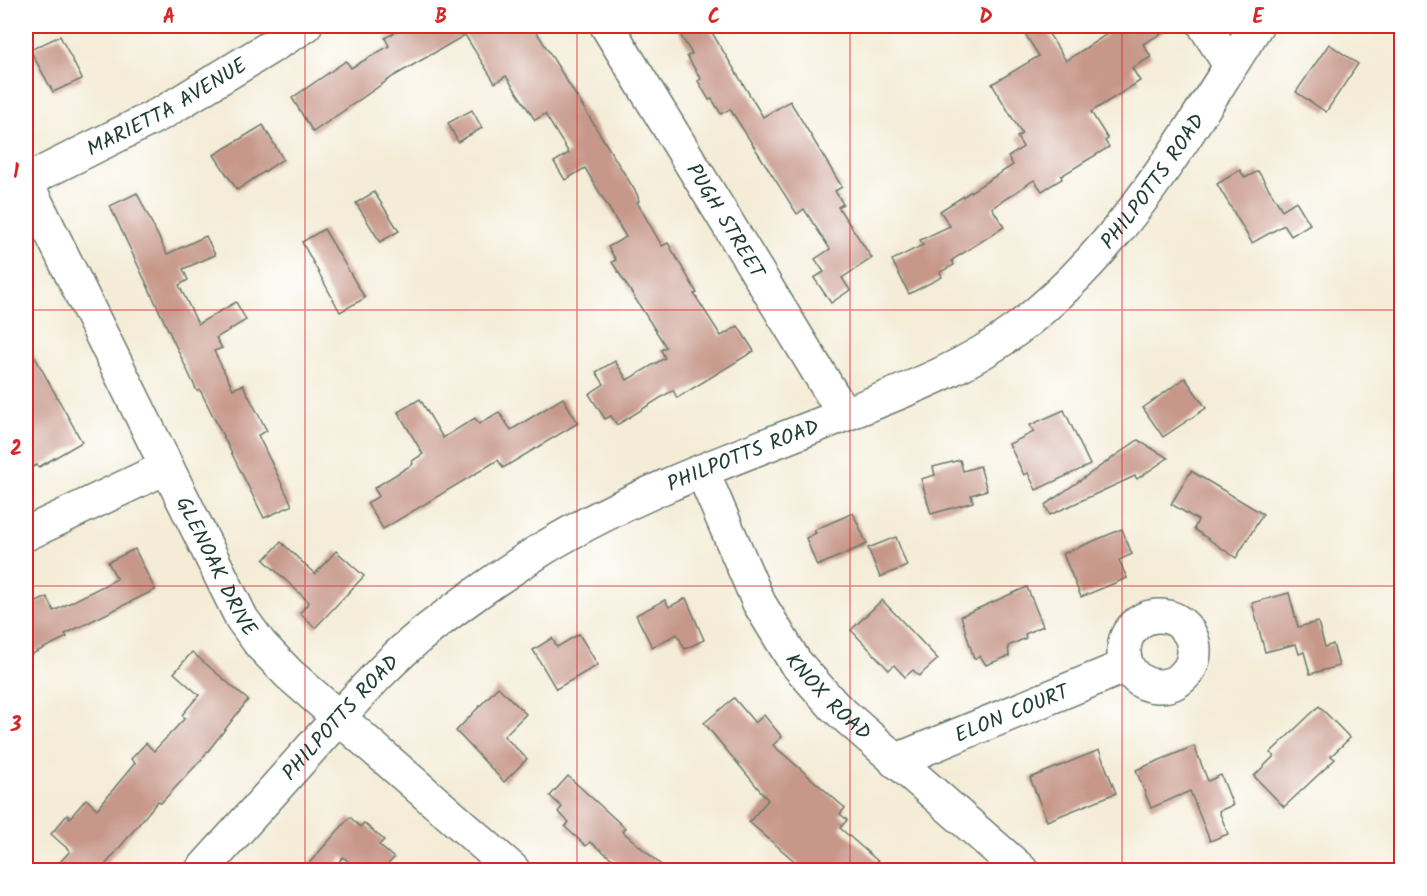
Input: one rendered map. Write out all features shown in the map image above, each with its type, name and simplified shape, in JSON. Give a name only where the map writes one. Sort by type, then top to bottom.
[{"type":"street","name":"MARIETTA AVENUE","points":[[26,181],[164,112],[305,26]]},
{"type":"street","name":"PUGH STREET","points":[[607,26],[844,414]]},
{"type":"street","points":[[1205,26],[1230,65]]},
{"type":"street","name":"PHILPOTTS ROAD","points":[[202,870],[376,677],[423,633],[491,583],[556,542],[635,500],[927,382],[977,356],[1015,331],[1059,295],[1102,251],[1145,197],[1256,26]]},
{"type":"street","name":"GLENOAK DRIVE","points":[[26,181],[242,619],[261,645],[289,674],[513,870]]},
{"type":"street","points":[[26,534],[167,467]]},
{"type":"street","name":"KNOX ROAD","points":[[702,471],[759,603],[795,662],[834,706],[1021,870]]},
{"type":"street","name":"ELON COURT","points":[[895,761],[1126,666]]},
{"type":"building","points":[[406,26],[533,26],[637,194],[639,201],[637,202],[662,246],[668,243],[697,293],[694,294],[721,336],[738,326],[754,351],[677,398],[673,390],[617,425],[611,416],[605,419],[589,394],[604,384],[596,372],[615,361],[627,380],[665,358],[661,350],[666,347],[612,262],[616,260],[608,247],[626,237],[585,168],[565,180],[554,162],[569,153],[545,114],[535,120],[506,76],[495,83],[465,35],[394,76],[313,132],[292,98],[346,61],[351,68],[389,46],[385,38]]},
{"type":"building","points":[[675,26],[708,26],[763,117],[790,101],[842,187],[835,191],[843,204],[838,207],[872,258],[842,278],[850,290],[831,303],[814,278],[824,272],[815,259],[830,249],[804,209],[797,214],[730,109],[721,114],[712,99],[709,100],[698,81],[701,79],[687,56],[692,54]]},
{"type":"building","points":[[1020,26],[1044,26],[1066,61],[1107,34],[1102,26],[1174,26],[1143,44],[1151,57],[1132,68],[1140,81],[1091,112],[1108,139],[1105,141],[1109,147],[1061,176],[1062,179],[1042,191],[1034,180],[992,208],[1004,227],[952,260],[954,265],[940,272],[942,277],[909,294],[892,260],[923,245],[920,240],[950,226],[940,211],[1013,165],[1008,157],[1023,147],[1017,137],[1022,134],[992,84],[1039,56]]},
{"type":"building","points":[[60,36],[82,79],[53,92],[30,50]]},
{"type":"building","points":[[1329,44],[1358,64],[1326,112],[1296,92]]},
{"type":"building","points":[[472,110],[482,128],[458,142],[448,123]]},
{"type":"building","points":[[263,125],[283,159],[237,190],[214,155]]},
{"type":"building","points":[[1240,170],[1245,178],[1258,171],[1282,210],[1296,201],[1310,224],[1291,236],[1284,225],[1252,243],[1217,184]]},
{"type":"building","points":[[374,192],[399,231],[380,242],[356,203]]},
{"type":"building","points":[[137,193],[167,254],[206,236],[215,255],[183,269],[188,280],[179,285],[198,324],[236,302],[246,320],[216,338],[222,348],[214,351],[233,389],[243,385],[267,431],[258,435],[291,503],[291,506],[264,518],[200,390],[197,391],[110,206]]},
{"type":"building","points":[[324,229],[365,298],[340,312],[302,242]]},
{"type":"building","points":[[26,341],[82,442],[39,467],[37,465],[26,470]]},
{"type":"building","points":[[1185,378],[1206,408],[1163,437],[1143,408]]},
{"type":"building","points":[[563,398],[578,423],[503,468],[498,460],[383,529],[367,503],[379,496],[374,488],[413,464],[412,461],[423,454],[398,412],[420,399],[443,438],[475,418],[479,424],[499,412],[511,430]]},
{"type":"building","points":[[1064,410],[1090,465],[1036,490],[1028,473],[1024,475],[1009,444],[1034,432],[1030,425]]},
{"type":"building","points":[[1138,440],[1168,458],[1137,479],[1135,476],[1050,515],[1045,505]]},
{"type":"building","points":[[960,460],[963,471],[980,466],[987,490],[971,495],[973,502],[931,514],[921,479],[935,475],[933,467]]},
{"type":"building","points":[[1191,471],[1263,514],[1236,558],[1194,529],[1198,520],[1171,504]]},
{"type":"building","points":[[853,513],[867,544],[817,566],[806,538],[816,533],[814,530]]},
{"type":"building","points":[[1122,529],[1132,554],[1119,560],[1127,578],[1081,597],[1063,554]]},
{"type":"building","points":[[896,537],[907,566],[880,577],[868,548]]},
{"type":"building","points":[[281,542],[315,574],[336,551],[364,576],[315,628],[300,613],[309,602],[264,560]]},
{"type":"building","points":[[135,549],[155,590],[65,634],[67,637],[26,657],[26,607],[47,597],[54,611],[117,579],[108,562]]},
{"type":"building","points":[[1027,587],[1043,626],[1025,634],[1026,638],[1008,646],[1009,656],[986,665],[980,656],[974,659],[961,616]]},
{"type":"building","points":[[1289,593],[1298,627],[1318,622],[1325,647],[1333,644],[1339,666],[1310,674],[1304,652],[1299,654],[1296,644],[1265,652],[1252,603]]},
{"type":"building","points":[[686,598],[704,640],[685,649],[677,634],[652,647],[636,615],[665,600],[669,607]]},
{"type":"building","points":[[882,600],[938,659],[919,676],[913,670],[905,677],[894,665],[889,670],[851,630]]},
{"type":"building","points":[[579,634],[598,665],[556,689],[533,650],[552,638],[557,647]]},
{"type":"building","points":[[192,652],[248,700],[201,760],[161,803],[158,801],[101,870],[53,870],[70,851],[51,834],[67,815],[70,818],[86,799],[97,809],[135,763],[131,759],[146,743],[154,751],[185,718],[182,715],[199,695],[174,673]]},
{"type":"building","points":[[498,687],[526,714],[504,736],[527,759],[504,782],[456,731]]},
{"type":"building","points":[[734,698],[755,723],[764,715],[782,737],[773,745],[845,808],[840,814],[847,820],[840,828],[888,870],[805,870],[749,822],[768,800],[704,723]]},
{"type":"building","points":[[1319,706],[1350,738],[1331,756],[1335,759],[1284,807],[1254,776],[1274,756],[1270,753]]},
{"type":"building","points":[[1194,746],[1208,781],[1221,775],[1233,805],[1219,811],[1228,834],[1210,841],[1190,791],[1151,808],[1136,770]]},
{"type":"building","points":[[1099,750],[1116,793],[1047,821],[1030,778]]},
{"type":"building","points":[[568,776],[625,828],[622,831],[667,870],[627,870],[590,842],[586,846],[565,827],[569,822],[558,812],[562,807],[550,796]]},
{"type":"building","points":[[350,817],[360,827],[364,823],[384,840],[379,845],[394,858],[382,870],[358,870],[343,857],[332,870],[303,870]]}]
